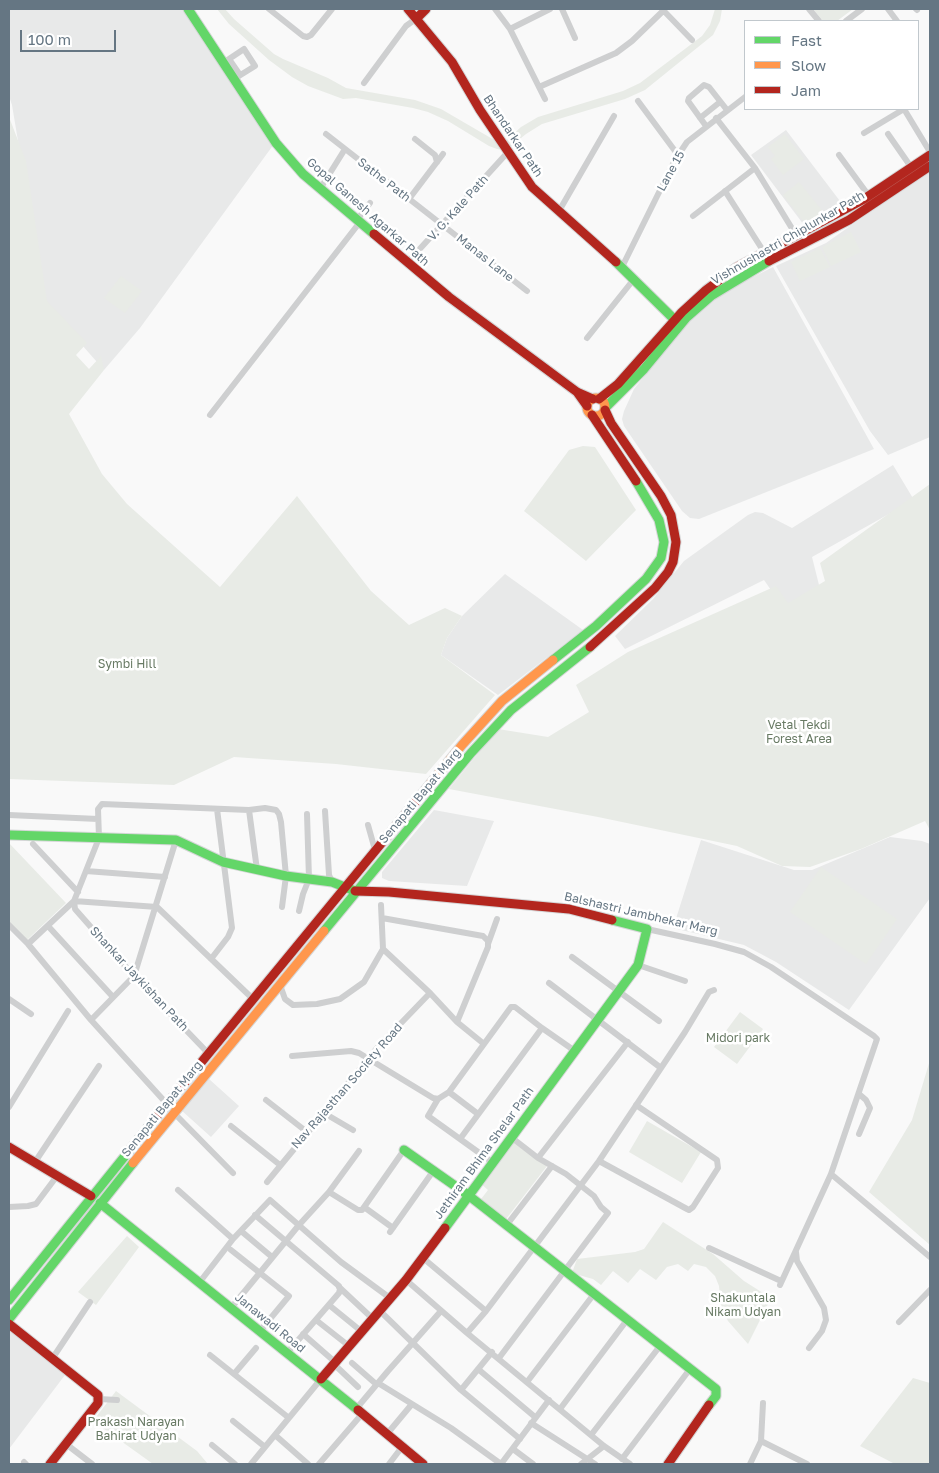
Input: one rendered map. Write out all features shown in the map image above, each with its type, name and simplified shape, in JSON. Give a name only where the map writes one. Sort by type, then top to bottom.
[{"type":"street","name":"Gopal Ganesh Agarkar Path","points":[[188,9],[234,73],[276,143],[303,174],[449,297],[577,392],[596,399]]},
{"type":"street","points":[[269,9],[303,36],[307,37],[312,35],[332,9]]},
{"type":"street","name":"Bhandarkar Path","points":[[408,9],[452,62],[480,110],[532,188],[622,267],[678,322]]},
{"type":"street","points":[[364,83],[406,26],[426,9]]},
{"type":"street","points":[[495,9],[510,29],[545,99]]},
{"type":"street","points":[[510,29],[550,9]]},
{"type":"street","points":[[562,9],[575,38]]},
{"type":"street","points":[[809,9],[818,20]]},
{"type":"street","points":[[847,20],[862,9]]},
{"type":"street","points":[[888,9],[896,20]]},
{"type":"street","points":[[539,87],[616,53],[632,41],[662,10],[692,40]]},
{"type":"street","points":[[226,61],[244,49],[255,66],[234,73]]},
{"type":"street","points":[[706,126],[688,101],[704,85],[709,87],[727,110]]},
{"type":"street","name":"Lane 15","points":[[622,267],[678,156],[687,142],[744,97]]},
{"type":"street","points":[[638,101],[678,156]]},
{"type":"street","points":[[700,118],[720,102]]},
{"type":"street","points":[[864,134],[902,110]]},
{"type":"street","points":[[905,110],[930,154]]},
{"type":"street","points":[[559,211],[614,116]]},
{"type":"street","points":[[716,118],[755,168],[796,235]]},
{"type":"street","name":"Sathe Path","points":[[326,134],[443,225]]},
{"type":"street","points":[[888,134],[911,167]]},
{"type":"street","points":[[415,139],[435,155],[437,162]]},
{"type":"street","points":[[320,189],[345,149]]},
{"type":"street","name":"V. G. Kale Path","points":[[407,263],[508,152]]},
{"type":"street","points":[[409,199],[443,154]]},
{"type":"street","name":"Vishnushastri Chiplunkar Path","points":[[596,399],[618,384],[706,290],[737,267],[869,196],[930,154]]},
{"type":"street","points":[[839,155],[869,196]]},
{"type":"street","name":"Vishnushastri Chiplunkar Path","points":[[605,409],[644,369],[678,322],[724,287],[785,252],[849,220],[930,166]]},
{"type":"street","points":[[693,216],[755,168]]},
{"type":"street","points":[[725,191],[764,252]]},
{"type":"street","points":[[210,415],[370,203]]},
{"type":"street","name":"Manas Lane","points":[[443,225],[528,291]]},
{"type":"street","points":[[587,338],[634,279]]},
{"type":"street","name":"Gopal Ganesh Agarkar Path","points":[[577,392],[587,406]]},
{"type":"street","points":[[596,399],[604,403],[605,409],[599,416],[592,415],[588,412],[587,406],[589,402],[596,399]]},
{"type":"street","name":"Senapati Bapat Marg","points":[[9,1319],[100,1203],[466,759],[506,715],[605,635],[655,588],[668,572],[673,562],[676,542],[671,516],[661,496],[612,423],[605,409]]},
{"type":"street","name":"Senapati Bapat Marg","points":[[9,1300],[91,1196],[343,887],[457,751],[502,701],[596,626],[646,579],[657,565],[661,558],[664,542],[659,520],[650,502],[592,415]]},
{"type":"street","points":[[28,944],[74,901],[99,838],[98,809],[102,804],[249,810],[274,809],[279,814],[286,876],[282,907]]},
{"type":"street","points":[[211,959],[228,937],[232,928],[217,809]]},
{"type":"street","points":[[249,810],[257,870]]},
{"type":"street","points":[[325,811],[329,875],[332,882]]},
{"type":"street","points":[[299,911],[302,894],[309,879],[307,814]]},
{"type":"street","points":[[9,816],[98,819]]},
{"type":"street","points":[[368,825],[375,850]]},
{"type":"street","points":[[9,835],[176,840],[157,907],[134,976],[91,1020]]},
{"type":"street","name":"Balshastri Jambhekar Marg","points":[[176,840],[223,862],[286,876],[332,882],[356,891],[389,892],[569,909],[744,952],[771,967],[877,1039],[859,1094]]},
{"type":"street","points":[[32,844],[78,892]]},
{"type":"street","points":[[86,871],[166,877]]},
{"type":"street","points":[[74,901],[157,907],[253,999]]},
{"type":"street","name":"Shankar Jaykishan Path","points":[[74,901],[75,909],[134,976],[208,1053]]},
{"type":"street","points":[[280,985],[285,999],[293,1005],[317,1004],[340,999],[364,982],[383,949],[382,905]]},
{"type":"street","points":[[382,918],[483,936],[488,944]]},
{"type":"street","points":[[457,1022],[498,919]]},
{"type":"street","points":[[9,926],[28,944],[91,1020],[167,1104]]},
{"type":"street","points":[[48,926],[113,997]]},
{"type":"street","name":"Jethiram Bhima Shelar Path","points":[[321,1379],[406,1280],[599,1020],[638,965],[647,929]]},
{"type":"street","points":[[383,949],[457,1022],[484,1044]]},
{"type":"street","points":[[572,957],[659,1021]]},
{"type":"street","points":[[638,965],[685,981]]},
{"type":"street","points":[[549,983],[661,1068]]},
{"type":"street","points":[[467,1333],[486,1311],[581,1186],[685,1032],[709,992],[714,990]]},
{"type":"street","name":"Nav Rajasthan Society Road","points":[[267,1182],[394,1029],[430,994]]},
{"type":"street","points":[[9,999],[31,1014]]},
{"type":"street","points":[[492,1162],[428,1116],[438,1099],[449,1092],[511,1007],[515,1007],[575,1051]]},
{"type":"street","points":[[9,1107],[68,1011]]},
{"type":"street","points":[[460,1139],[542,1028]]},
{"type":"street","points":[[538,1158],[628,1042]]},
{"type":"street","points":[[292,1056],[351,1051],[359,1053],[433,1098],[438,1099]]},
{"type":"street","points":[[35,1162],[99,1066]]},
{"type":"street","points":[[449,1092],[478,1114]]},
{"type":"street","points":[[709,1248],[780,1283],[831,1174],[859,1094],[866,1100],[870,1108],[859,1134]]},
{"type":"street","points":[[266,1100],[307,1132]]},
{"type":"street","points":[[599,1161],[687,1210],[691,1209],[718,1168],[717,1160],[636,1105]]},
{"type":"street","points":[[324,1112],[353,1130]]},
{"type":"street","points":[[174,1113],[233,1173]]},
{"type":"street","points":[[231,1126],[280,1164]]},
{"type":"street","points":[[499,1358],[608,1213],[594,1196],[566,1174],[538,1158],[511,1137]]},
{"type":"street","points":[[9,1147],[100,1203]]},
{"type":"street","points":[[329,1192],[358,1210],[362,1210],[404,1150],[468,1195],[716,1389],[717,1392],[668,1464]]},
{"type":"street","points":[[231,1308],[298,1225],[329,1192],[359,1151]]},
{"type":"street","points":[[506,1226],[552,1166]]},
{"type":"street","points":[[364,1206],[392,1230],[434,1170]]},
{"type":"street","points":[[831,1174],[930,1257]]},
{"type":"street","points":[[9,1207],[36,1204],[57,1176]]},
{"type":"street","points":[[178,1190],[234,1239]]},
{"type":"street","points":[[200,1282],[234,1239],[270,1200],[341,1262],[390,1298]]},
{"type":"street","name":"Janawadi Road","points":[[100,1203],[321,1379],[423,1464]]},
{"type":"street","points":[[255,1215],[340,1287],[372,1318]]},
{"type":"street","points":[[241,1232],[272,1257]]},
{"type":"street","points":[[232,1250],[289,1296],[260,1331]]},
{"type":"street","points":[[795,1250],[797,1261],[824,1308],[826,1320],[822,1332],[809,1348]]},
{"type":"street","points":[[423,1258],[486,1311]]},
{"type":"street","points":[[406,1280],[604,1446],[630,1464]]},
{"type":"street","points":[[287,1353],[339,1293],[340,1287]]},
{"type":"street","points":[[899,1322],[930,1290]]},
{"type":"street","points":[[527,1382],[594,1294]]},
{"type":"street","points":[[52,1359],[90,1302]]},
{"type":"street","points":[[329,1305],[361,1331]]},
{"type":"street","points":[[379,1310],[461,1390],[520,1439]]},
{"type":"street","points":[[319,1464],[359,1411],[377,1383],[441,1311]]},
{"type":"street","points":[[316,1320],[349,1346]]},
{"type":"street","points":[[560,1408],[627,1320]]},
{"type":"street","points":[[9,1324],[98,1395],[100,1399]]},
{"type":"street","points":[[303,1334],[335,1362],[338,1368],[358,1386]]},
{"type":"street","points":[[591,1435],[660,1346]]},
{"type":"street","points":[[234,1374],[256,1348]]},
{"type":"street","points":[[461,1390],[492,1352]]},
{"type":"street","points":[[210,1355],[289,1418]]},
{"type":"street","points":[[352,1364],[377,1383],[451,1428],[501,1464],[549,1400]]},
{"type":"street","points":[[478,1369],[533,1420],[595,1464]]},
{"type":"street","points":[[622,1459],[690,1369]]},
{"type":"street","points":[[252,1464],[321,1379]]},
{"type":"street","points":[[100,1399],[117,1400]]},
{"type":"street","points":[[50,1464],[100,1399]]},
{"type":"street","points":[[750,1464],[761,1441],[762,1403]]},
{"type":"street","points":[[387,1434],[412,1404]]},
{"type":"street","points":[[233,1420],[265,1447]]},
{"type":"street","points":[[275,1434],[308,1464]]},
{"type":"street","points":[[761,1441],[807,1464]]},
{"type":"street","points":[[66,1444],[92,1464]]},
{"type":"street","points":[[212,1445],[235,1464]]},
{"type":"street","points":[[581,1464],[604,1446]]},
{"type":"street","points":[[389,1464],[402,1447]]},
{"type":"street","points":[[513,1449],[534,1464]]},
{"type":"shaded area","points":[[9,9],[185,9],[274,144],[140,328],[104,370],[45,303],[9,96]]},
{"type":"shaded area","points":[[786,130],[846,209],[807,229],[751,155]]},
{"type":"shaded area","points":[[930,170],[930,437],[888,455],[870,431],[776,266],[826,243]]},
{"type":"shaded area","points":[[773,267],[874,449],[699,519],[690,518],[682,511],[624,426],[622,419],[624,411],[634,389],[686,324],[723,292]]},
{"type":"shaded area","points":[[893,465],[914,500],[812,557],[820,589],[784,609],[764,580],[625,649],[615,636],[653,599],[684,561],[748,515],[755,512],[763,513],[792,528]]},
{"type":"shaded area","points":[[505,574],[583,630],[498,695],[441,655],[447,638],[462,616]]},
{"type":"shaded area","points":[[434,810],[494,821],[467,886],[389,881],[382,878],[382,872]]},
{"type":"shaded area","points":[[890,837],[922,841],[930,844],[930,898],[849,1010],[776,962],[744,945],[673,928],[701,840],[794,870],[812,870]]},
{"type":"shaded area","points":[[209,1079],[239,1106],[211,1137],[181,1110]]},
{"type":"shaded area","points":[[9,1330],[65,1375],[9,1449]]},
{"type":"green space","points":[[217,9],[225,9],[274,54],[283,59],[328,78],[346,88],[415,100],[441,109],[496,141],[503,150],[489,146],[448,121],[428,112],[356,98],[343,99],[308,86],[269,60],[229,24]]},
{"type":"green space","points":[[715,9],[722,9],[720,21],[713,35],[645,90],[625,99],[542,124],[510,147],[506,141],[521,127],[538,117],[623,91],[640,83],[702,36],[710,25]]},
{"type":"green space","points":[[813,9],[853,9],[838,20],[822,20]]},
{"type":"green space","name":"Symbi Hill","points":[[9,117],[26,161],[47,301],[87,343],[76,355],[89,369],[101,356],[104,370],[69,414],[102,474],[127,504],[220,587],[297,496],[371,591],[409,625],[445,608],[462,616],[447,638],[441,655],[495,695],[426,774],[336,764],[234,757],[174,785],[9,779]]},
{"type":"green space","points":[[785,134],[804,159],[783,175],[771,159],[775,156],[768,147]]},
{"type":"green space","points":[[799,182],[825,214],[807,226],[783,195]]},
{"type":"green space","points":[[851,232],[861,252],[831,266],[822,247]]},
{"type":"green space","points":[[820,248],[830,267],[800,281],[791,262]]},
{"type":"green space","points":[[121,276],[142,291],[125,313],[104,298]]},
{"type":"green space","points":[[583,446],[595,447],[636,510],[586,561],[524,511],[569,450]]},
{"type":"green space","name":"Vetal Tekdi Forest Area","points":[[930,484],[930,830],[925,821],[861,849],[810,867],[782,866],[737,846],[449,789],[498,729],[548,737],[589,712],[576,685],[628,652],[776,586],[788,603],[825,581],[820,563]]},
{"type":"green space","points":[[9,843],[66,903],[26,941],[9,922]]},
{"type":"green space","points":[[821,867],[897,919],[866,964],[790,912]]},
{"type":"green space","name":"Midori park","points":[[740,1012],[763,1029],[737,1064],[714,1047]]},
{"type":"green space","points":[[930,1060],[930,1245],[869,1192],[912,1120]]},
{"type":"green space","points":[[647,1121],[701,1152],[682,1183],[629,1152]]},
{"type":"green space","points":[[513,1140],[547,1166],[503,1223],[478,1203],[488,1190],[480,1183]]},
{"type":"green space","name":"Shakuntala Nikam Udyan","points":[[663,1222],[713,1254],[744,1281],[771,1298],[748,1344],[728,1321],[721,1307],[719,1286],[715,1276],[706,1267],[694,1264],[688,1271],[678,1264],[667,1267],[656,1280],[640,1269],[628,1283],[613,1271],[601,1285],[593,1279],[572,1273],[577,1259],[635,1252],[644,1249]]},
{"type":"green space","points":[[127,1236],[139,1247],[96,1305],[78,1292]]},
{"type":"green space","points":[[913,1378],[930,1383],[930,1464],[893,1464],[860,1446]]},
{"type":"green space","name":"Prakash Narayan Bahirat Udyan","points":[[116,1391],[197,1451],[208,1464],[153,1464],[93,1421]]},
{"type":"traffic: fast","points":[[188,9],[276,143],[303,174],[374,234]]},
{"type":"traffic: fast","points":[[605,408],[644,369],[687,317],[711,296],[769,261]]},
{"type":"traffic: fast","points":[[616,262],[680,325]]},
{"type":"traffic: fast","points":[[553,660],[596,626],[646,579],[661,558],[664,542],[659,520],[636,481]]},
{"type":"traffic: fast","points":[[324,931],[471,753],[511,710],[590,647]]},
{"type":"traffic: fast","points":[[9,835],[176,840],[223,862],[286,876],[332,882],[355,891]]},
{"type":"traffic: fast","points":[[445,1228],[638,965],[647,929],[612,920]]},
{"type":"traffic: fast","points":[[9,1300],[158,1115]]},
{"type":"traffic: fast","points":[[404,1150],[468,1195],[716,1389],[716,1396],[709,1405]]},
{"type":"traffic: fast","points":[[9,1319],[133,1163]]},
{"type":"traffic: fast","points":[[100,1203],[358,1410]]},
{"type":"traffic: slow","points":[[596,398],[602,401],[605,407],[602,413],[596,416],[590,413],[587,407],[590,401],[596,398]]},
{"type":"traffic: slow","points":[[417,800],[462,745],[502,701],[553,660]]},
{"type":"traffic: slow","points":[[133,1163],[324,931]]},
{"type":"traffic: jam","points":[[408,9],[452,62],[480,110],[532,187],[616,262]]},
{"type":"traffic: jam","points":[[417,18],[426,9]]},
{"type":"traffic: jam","points":[[599,399],[618,384],[682,312],[706,290],[737,267],[864,199],[930,155]]},
{"type":"traffic: jam","points":[[769,261],[849,220],[930,166]]},
{"type":"traffic: jam","points":[[374,234],[449,297],[577,392],[593,399]]},
{"type":"traffic: jam","points":[[577,392],[587,406]]},
{"type":"traffic: jam","points":[[590,647],[655,588],[668,572],[673,562],[676,542],[671,515],[661,496],[611,423],[605,410]]},
{"type":"traffic: jam","points":[[592,415],[636,481]]},
{"type":"traffic: jam","points":[[158,1115],[417,800]]},
{"type":"traffic: jam","points":[[355,891],[389,892],[569,909],[612,920]]},
{"type":"traffic: jam","points":[[9,1147],[91,1196]]},
{"type":"traffic: jam","points":[[321,1379],[406,1280],[445,1228]]},
{"type":"traffic: jam","points":[[9,1324],[98,1395],[98,1403],[50,1464]]},
{"type":"traffic: jam","points":[[668,1464],[709,1405]]},
{"type":"traffic: jam","points":[[358,1410],[423,1464]]}]
